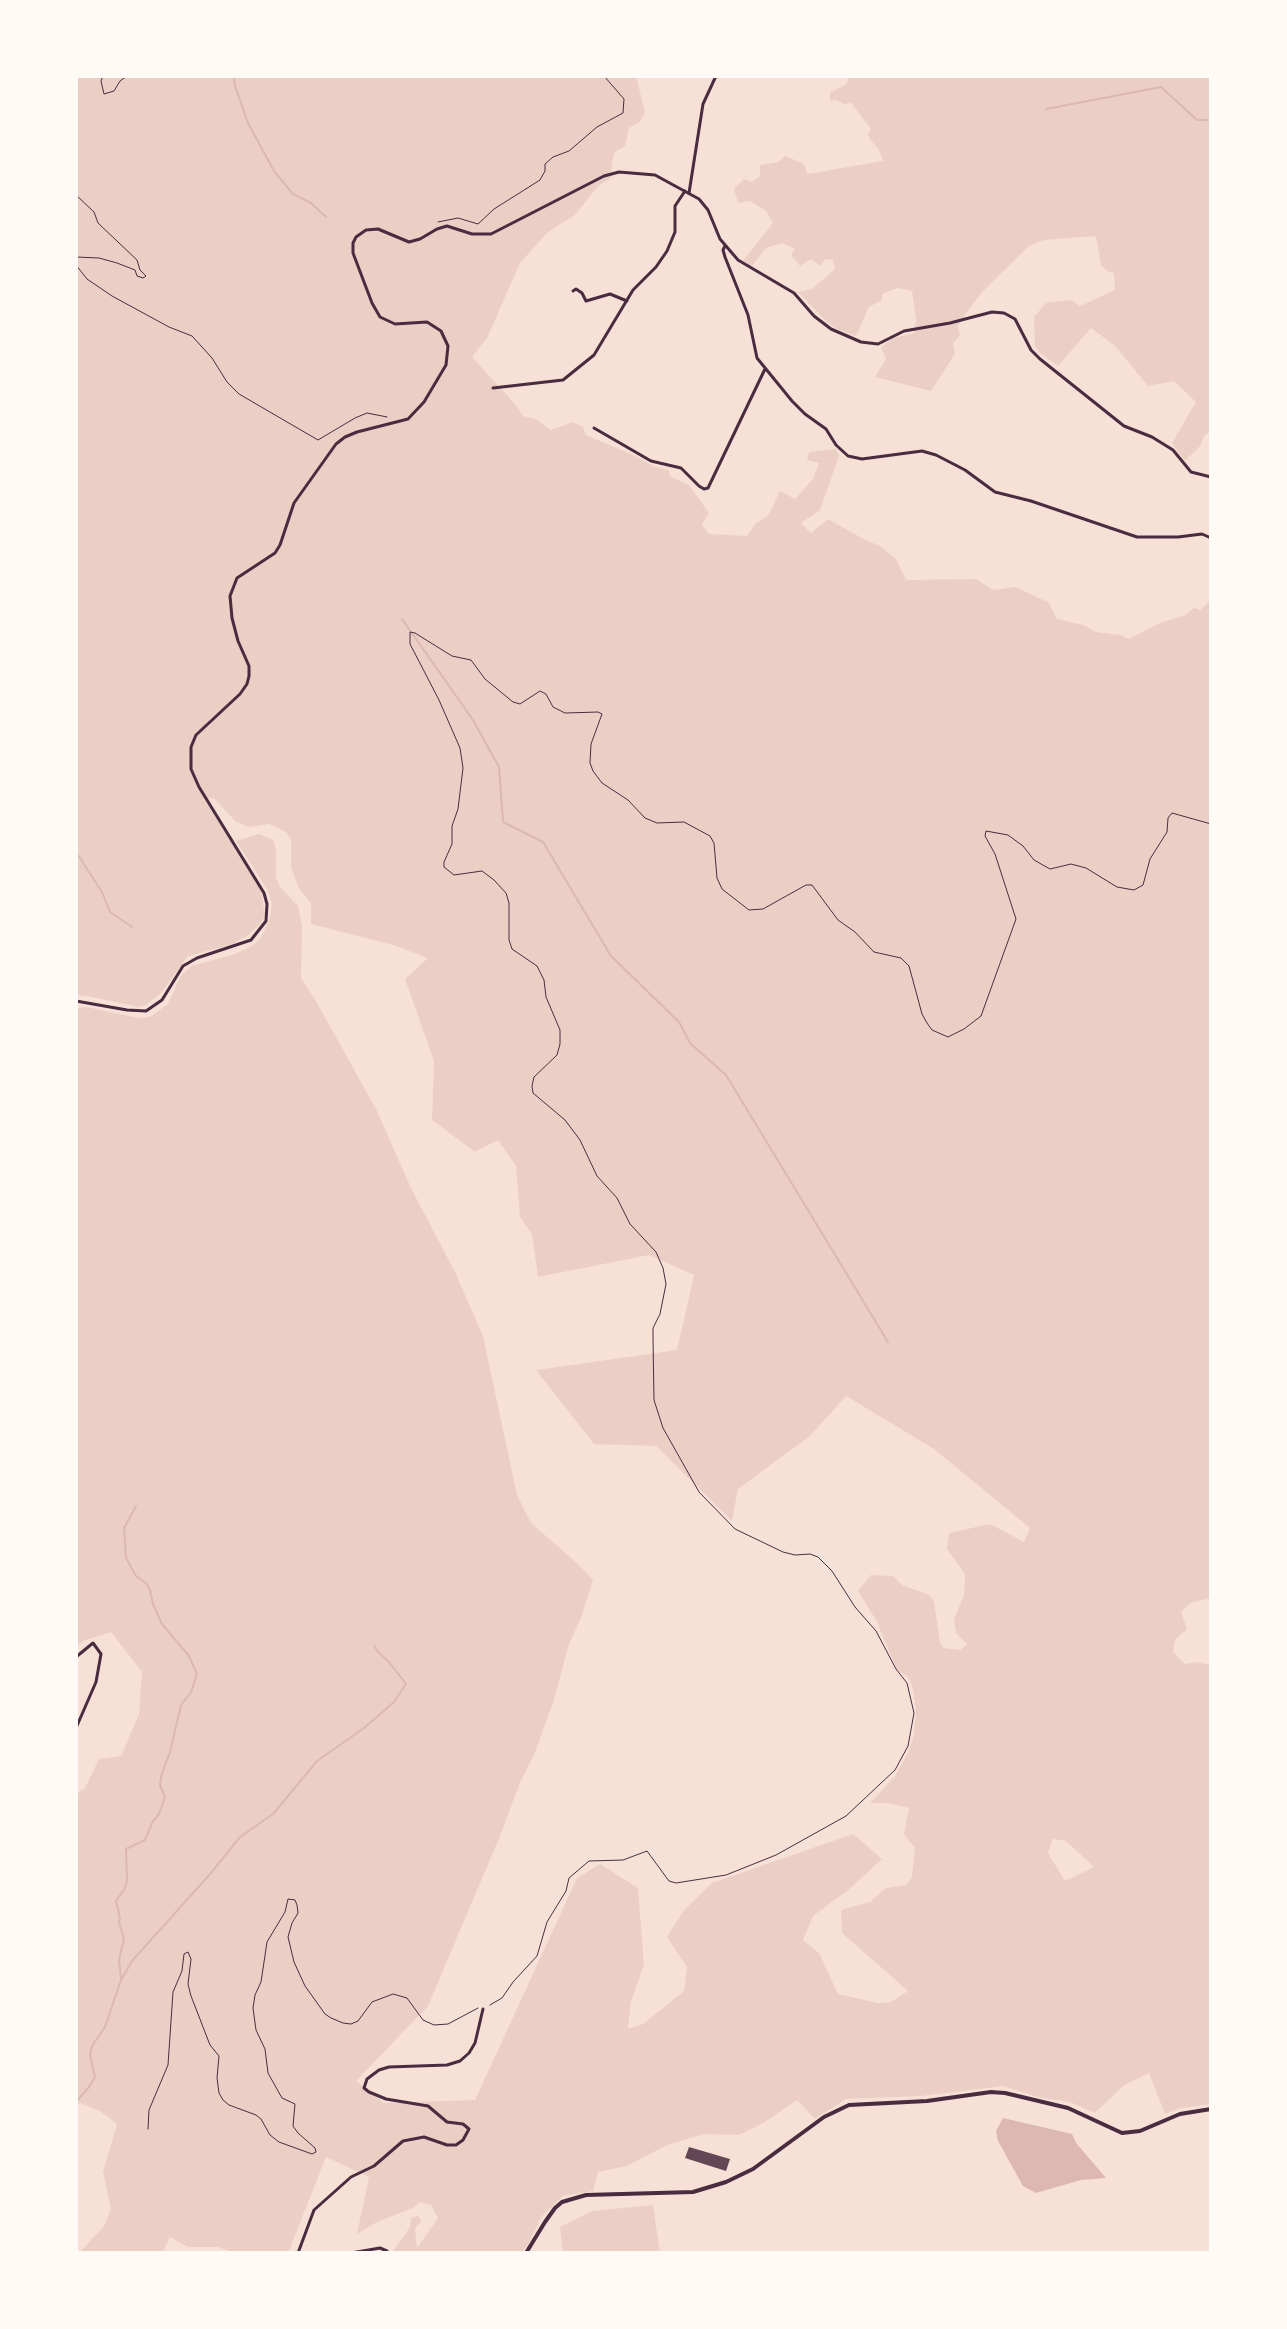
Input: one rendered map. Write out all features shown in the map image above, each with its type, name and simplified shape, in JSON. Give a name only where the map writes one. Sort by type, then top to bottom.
[{"type":"main road","points":[[526,2253],[555,2208],[570,2199],[586,2195],[669,2194],[704,2190],[739,2177],[824,2117],[849,2105],[1005,2093],[1068,2108],[1122,2133],[1140,2131],[1180,2114],[1211,2109]]},
{"type":"street","points":[[493,388],[563,380],[594,355],[633,290],[667,251],[675,232],[675,206],[687,192],[703,104],[716,76]]},
{"type":"street","points":[[76,1001],[146,1011],[162,1000],[183,966],[197,958],[251,940],[264,925],[267,914],[264,893],[199,787],[190,761],[193,740],[240,694],[249,676],[249,666],[232,618],[232,586],[242,573],[275,553],[294,503],[336,444],[357,432],[408,419],[424,402],[446,365],[448,346],[441,331],[427,322],[395,324],[380,317],[353,253],[353,243],[360,233],[372,228],[409,242],[447,226],[472,234],[491,234],[604,176],[619,172],[655,175],[704,204],[725,246],[745,266],[794,293],[823,323],[861,342],[878,344],[904,331],[992,312],[1010,315],[1040,359],[1124,426],[1152,437],[1173,450],[1191,472],[1211,477]]},
{"type":"street","points":[[725,246],[723,250],[745,307],[757,358],[805,414],[826,429],[848,456],[862,459],[922,451],[965,470],[995,492],[1137,537],[1202,534],[1211,538]]},
{"type":"street","points":[[573,291],[576,289],[582,293],[586,301],[610,294],[627,301]]},
{"type":"street","points":[[594,428],[651,461],[681,468],[699,486],[708,488],[765,369]]},
{"type":"street","points":[[76,1657],[93,1643],[101,1654],[96,1682],[76,1728]]},
{"type":"street","points":[[298,2253],[314,2210],[351,2177],[374,2166],[403,2141],[424,2137],[456,2145],[463,2140],[469,2129],[463,2124],[447,2122],[420,2103],[386,2099],[364,2088],[367,2079],[389,2067],[447,2065],[460,2061],[475,2043],[483,2009]]},
{"type":"street","points":[[351,2253],[380,2248],[384,2248],[386,2253]]},
{"type":"path","points":[[103,76],[104,94],[114,91],[127,76]]},
{"type":"path","points":[[437,229],[437,223],[451,218],[478,224],[494,209],[540,180],[545,164],[553,157],[569,151],[597,127],[623,113],[624,99],[604,76]]},
{"type":"path","points":[[76,195],[94,212],[98,223],[137,260],[146,276],[137,276],[135,270],[99,258],[76,257]]},
{"type":"path","points":[[76,265],[87,279],[112,296],[192,336],[239,394],[311,437],[318,440],[367,413],[387,416],[393,423]]},
{"type":"path","points":[[148,2129],[149,2110],[168,2065],[173,1992],[182,1971],[184,1954],[188,1952],[191,1959],[188,1984],[191,1996],[210,2045],[219,2056],[217,2078],[223,2100],[256,2115],[279,2142],[312,2154],[316,2152],[315,2148],[293,2126],[295,2104],[282,2098],[268,2073],[265,2049],[256,2030],[253,2008],[261,1982],[267,1942],[285,1912],[288,1899],[295,1900],[298,1913],[288,1937],[294,1962],[305,1986],[325,2014],[351,2024],[358,2021],[372,2002],[393,1994],[407,1998],[429,2024],[448,2024],[477,2007],[483,2009],[502,1998],[537,1956],[547,1922],[566,1891],[569,1878],[589,1861],[623,1860],[647,1851],[669,1881],[676,1883],[726,1875],[776,1855],[846,1816],[895,1770],[908,1746],[914,1713],[907,1683],[876,1631],[855,1607],[832,1571],[818,1557],[783,1552],[735,1529],[699,1492],[663,1428],[654,1400],[653,1328],[660,1314],[666,1284],[663,1268],[656,1252],[630,1224],[617,1198],[597,1176],[580,1140],[565,1120],[533,1093],[534,1077],[557,1055],[560,1030],[537,966],[512,949],[506,893],[482,871],[454,875],[444,867],[452,844],[452,826],[458,809],[463,768],[460,748],[410,644],[410,632],[452,656],[471,660],[485,679],[513,702],[520,704],[540,691],[546,694],[553,707],[565,713],[602,714],[591,744],[590,763],[602,783],[628,800],[645,818],[657,823],[684,822],[710,836],[714,843],[717,878],[722,889],[749,910],[763,909],[806,885],[812,885],[838,920],[874,952],[901,958],[909,966],[922,1014],[932,1030],[948,1037],[981,1016],[1016,919],[995,854],[985,836],[986,831],[1008,835],[1023,846],[1034,860],[1050,869],[1071,864],[1086,868],[1117,887],[1134,890],[1143,885],[1150,859],[1167,832],[1168,818],[1172,813],[1211,824]]},
{"type":"shaded area","points":[[76,76],[636,76],[645,112],[640,122],[629,128],[625,146],[615,152],[611,178],[598,186],[575,215],[548,232],[520,263],[487,338],[472,357],[523,416],[536,419],[551,430],[573,422],[583,427],[586,435],[668,470],[671,477],[689,485],[709,513],[702,525],[709,534],[747,536],[756,523],[768,516],[780,491],[795,499],[813,479],[819,463],[807,460],[809,452],[836,449],[839,456],[820,510],[801,523],[811,533],[828,519],[879,545],[896,559],[906,580],[976,579],[993,590],[1015,587],[1048,602],[1057,619],[1129,639],[1160,623],[1185,615],[1194,608],[1200,610],[1211,600],[1211,1598],[1190,1603],[1181,1612],[1187,1629],[1175,1640],[1173,1652],[1185,1664],[1197,1662],[1211,1665],[1211,2104],[1181,2108],[1165,2114],[1149,2073],[1123,2086],[1095,2113],[1070,2102],[1041,2098],[1003,2086],[922,2096],[846,2099],[815,2119],[797,2100],[739,2135],[704,2134],[667,2145],[627,2166],[598,2172],[593,2191],[563,2196],[542,2216],[527,2246],[520,2253],[392,2253],[410,2227],[411,2218],[418,2216],[422,2221],[415,2228],[417,2248],[438,2218],[431,2205],[419,2202],[413,2208],[377,2222],[357,2234],[369,2177],[326,2157],[288,2253],[235,2253],[218,2247],[188,2247],[170,2237],[162,2253],[79,2253],[104,2226],[111,2209],[103,2172],[117,2124],[100,2111],[80,2103],[76,2108],[76,1794],[85,1788],[99,1759],[121,1756],[139,1714],[142,1672],[111,1632],[83,1641],[76,1647],[76,1008],[150,1017],[168,1004],[180,977],[191,966],[235,954],[261,938],[270,918],[272,904],[267,889],[236,841],[259,834],[273,840],[276,877],[280,887],[298,906],[302,926],[301,978],[377,1111],[483,1336],[517,1495],[531,1523],[593,1580],[534,1755],[428,2006],[356,2081],[384,2103],[475,2100],[577,1878],[600,1864],[638,1888],[644,1965],[631,2001],[628,2029],[643,2024],[684,1991],[687,1967],[667,1937],[684,1910],[712,1883],[853,1834],[882,1859],[813,1916],[803,1940],[819,1953],[838,1994],[878,2003],[891,2002],[908,1991],[842,1933],[841,1910],[870,1902],[886,1888],[906,1885],[912,1877],[915,1848],[904,1834],[909,1808],[889,1803],[870,1803],[895,1776],[909,1751],[916,1712],[908,1677],[897,1670],[876,1620],[858,1591],[871,1575],[893,1576],[902,1585],[929,1595],[934,1601],[940,1643],[944,1648],[960,1650],[967,1644],[956,1633],[954,1619],[964,1595],[965,1574],[947,1549],[949,1533],[990,1524],[1024,1542],[1030,1528],[934,1449],[846,1396],[810,1436],[738,1489],[732,1521],[656,1446],[594,1444],[536,1370],[677,1350],[694,1275],[649,1255],[538,1277],[532,1234],[520,1217],[516,1166],[498,1140],[475,1152],[432,1120],[434,1061],[405,979],[428,958],[393,945],[311,924],[311,903],[300,890],[291,868],[291,840],[286,832],[269,824],[248,827],[235,821],[214,798],[204,799],[261,889],[265,916],[260,924],[230,945],[188,956],[161,993],[146,1005],[139,1007],[76,995]],"holes":[[[1053,1839],[1066,1841],[1094,1867],[1065,1881],[1048,1853]]]},
{"type":"shaded area","points":[[850,76],[1211,76],[1211,431],[1185,461],[1172,443],[1196,402],[1174,381],[1148,386],[1115,346],[1091,328],[1058,366],[1035,346],[1034,317],[1046,303],[1071,300],[1080,306],[1115,290],[1114,273],[1101,265],[1096,236],[1044,240],[1029,246],[982,292],[964,316],[958,326],[960,336],[953,343],[955,354],[931,391],[875,377],[886,359],[881,347],[894,338],[914,333],[916,320],[912,291],[897,288],[882,294],[882,300],[869,307],[856,336],[826,321],[798,292],[812,289],[835,269],[833,260],[825,259],[820,266],[811,259],[800,266],[791,255],[795,249],[782,243],[766,248],[752,266],[743,261],[773,223],[766,211],[750,201],[738,203],[734,189],[744,179],[752,182],[760,176],[760,165],[778,162],[785,156],[804,164],[807,174],[883,161],[878,148],[870,140],[868,134],[871,129],[851,103],[830,101],[830,93],[846,84]]},
{"type":"shaded area","points":[[1003,2118],[1072,2134],[1106,2178],[1081,2180],[1036,2193],[1023,2186],[998,2141],[996,2131]]},
{"type":"shaded area","points":[[653,2205],[660,2253],[563,2253],[560,2227],[592,2211]]},
{"type":"building","points":[[689,2147],[730,2159],[726,2171],[685,2158]]},
{"type":"waterway","points":[[234,76],[248,123],[274,171],[293,194],[311,203],[326,217]]},
{"type":"waterway","points":[[1046,109],[1161,87],[1197,120],[1211,120]]},
{"type":"waterway","points":[[402,619],[473,720],[499,767],[503,822],[543,842],[611,956],[679,1022],[690,1043],[726,1075],[888,1342]]},
{"type":"waterway","points":[[76,852],[102,892],[110,912],[132,927]]},
{"type":"waterway","points":[[121,1980],[119,1960],[124,1939],[116,1901],[127,1881],[126,1849],[145,1840],[159,1814],[165,1797],[160,1785],[161,1776],[181,1705],[191,1692],[197,1674],[189,1656],[162,1624],[146,1583],[136,1576],[126,1558],[124,1528],[136,1506]]},
{"type":"waterway","points":[[76,2102],[95,2077],[90,2055],[92,2046],[105,2027],[121,1980],[132,1961],[240,1837],[273,1814],[317,1761],[364,1728],[394,1702],[406,1684],[375,1646]]}]
